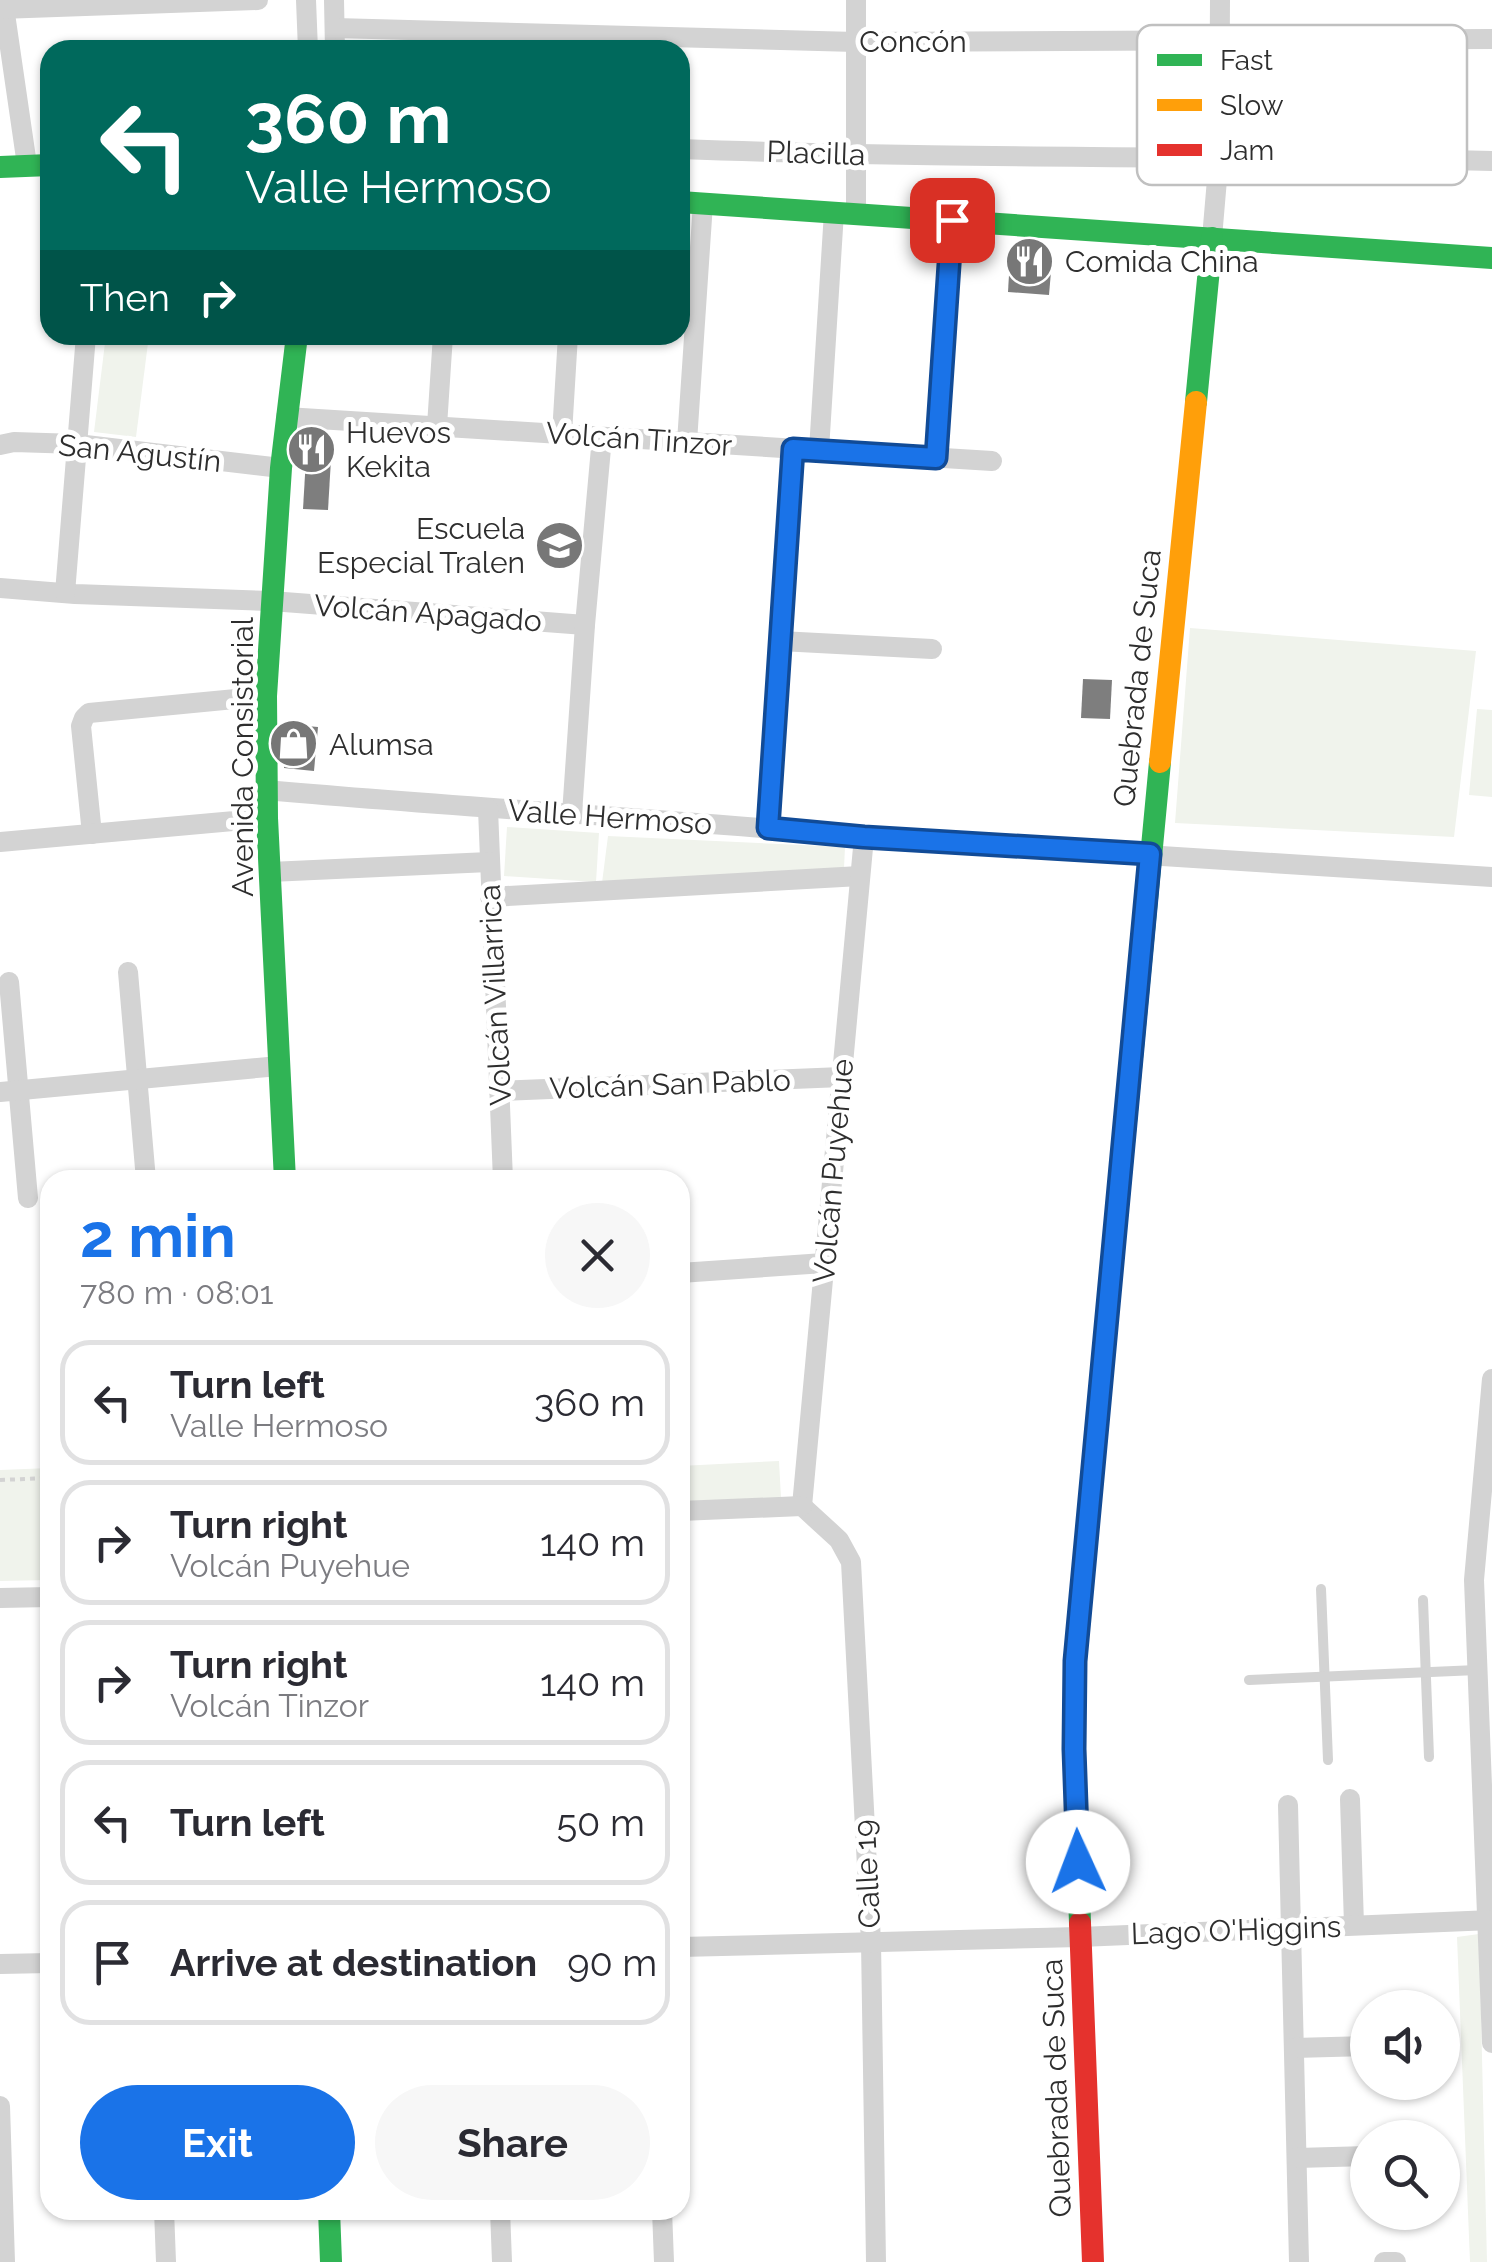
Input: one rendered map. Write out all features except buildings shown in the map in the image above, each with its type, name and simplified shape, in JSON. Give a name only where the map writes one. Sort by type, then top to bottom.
[{"type":"street","points":[[0,167],[38,165],[2,6],[258,0]]},
{"type":"street","points":[[306,0],[308,40]]},
{"type":"street","points":[[334,0],[335,40]]},
{"type":"street","points":[[818,450],[845,213],[856,156],[856,0]]},
{"type":"street","name":"Concón","points":[[335,28],[545,40]]},
{"type":"street","name":"Concón","points":[[690,42],[1137,40]]},
{"type":"street","name":"Placilla","points":[[690,149],[856,156],[1137,156]]},
{"type":"street","name":"Placilla","points":[[1467,161],[1492,161]]},
{"type":"street","points":[[1212,238],[1218,185]]},
{"type":"street","points":[[690,262],[691,202],[1492,258]]},
{"type":"street","points":[[936,458],[952,220]]},
{"type":"street","name":"Quebrada de Suca","points":[[1092,2262],[1074,1749],[1075,1661],[1212,238]]},
{"type":"street","points":[[65,592],[85,345]]},
{"type":"street","name":"Avenida Consistorial","points":[[284,1170],[266,818],[266,696],[281,468],[295,345]]},
{"type":"street","points":[[437,426],[442,345]]},
{"type":"street","points":[[562,434],[567,345]]},
{"type":"street","points":[[687,442],[689,345]]},
{"type":"street","name":"Volcán Tinzor","points":[[286,417],[992,461]]},
{"type":"street","points":[[572,814],[602,437]]},
{"type":"street","name":"San Agustín","points":[[0,445],[77,444],[281,468]]},
{"type":"street","points":[[768,828],[793,449]]},
{"type":"street","name":"Volcán Apagado","points":[[0,588],[272,601],[585,625]]},
{"type":"street","points":[[780,641],[932,649]]},
{"type":"street","points":[[92,834],[81,726],[90,713],[266,696]]},
{"type":"street","name":"Valle Hermoso","points":[[266,790],[864,837],[1492,877]]},
{"type":"street","name":"Volcán Villarrica","points":[[488,809],[503,1170]]},
{"type":"street","points":[[0,842],[266,818]]},
{"type":"street","name":"Volcán Puyehue","points":[[802,1506],[864,837]]},
{"type":"street","name":"Valle Hermoso","points":[[270,872],[489,862]]},
{"type":"street","name":"Valle Hermoso","points":[[490,897],[860,876]]},
{"type":"street","points":[[128,972],[145,1170]]},
{"type":"street","points":[[9,982],[9,1091],[28,1198]]},
{"type":"street","points":[[9,1091],[279,1066]]},
{"type":"street","name":"Volcán San Pablo","points":[[499,1091],[842,1077]]},
{"type":"street","points":[[690,1271],[824,1264]]},
{"type":"street","points":[[1492,1379],[1474,1580],[1484,1632],[1478,1670],[1486,1719],[1492,2043]]},
{"type":"street","points":[[690,1511],[802,1506]]},
{"type":"street","name":"Calle 19","points":[[802,1506],[839,1540],[851,1562],[870,1942],[876,2262]]},
{"type":"street","points":[[0,1598],[40,1597]]},
{"type":"street","points":[[1350,1799],[1354,1925]]},
{"type":"street","points":[[1288,1806],[1300,2262]]},
{"type":"street","name":"Lago O'Higgins","points":[[690,1947],[1490,1920]]},
{"type":"street","points":[[0,1964],[40,1963]]},
{"type":"street","points":[[1294,2048],[1350,2046]]},
{"type":"street","points":[[0,2106],[5,2262]]},
{"type":"street","points":[[1297,2158],[1350,2157]]},
{"type":"street","points":[[164,2220],[166,2262]]},
{"type":"street","points":[[329,2220],[331,2262]]},
{"type":"street","points":[[500,2220],[502,2262]]},
{"type":"street","points":[[662,2220],[664,2262]]},
{"type":"street","points":[[1384,2262],[1396,2262]]},
{"type":"lane","points":[[1321,1589],[1328,1760]]},
{"type":"lane","points":[[1423,1600],[1429,1757]]},
{"type":"lane","points":[[1249,1680],[1478,1670]]},
{"type":"path","points":[[0,1480],[40,1478]]},
{"type":"shaded area","points":[[105,345],[148,345],[136,437],[94,432]]},
{"type":"shaded area","points":[[1190,628],[1476,651],[1454,837],[1175,823]]},
{"type":"shaded area","points":[[1477,709],[1492,710],[1492,797],[1469,795]]},
{"type":"shaded area","points":[[507,827],[599,833],[596,882],[504,876]]},
{"type":"shaded area","points":[[608,836],[845,847],[844,868],[602,883]]},
{"type":"shaded area","points":[[779,1461],[781,1498],[690,1503],[690,1465]]},
{"type":"shaded area","points":[[40,1468],[40,1580],[0,1581],[0,1470]]},
{"type":"shaded area","points":[[1479,1934],[1487,2262],[1470,2262],[1457,1937]]},
{"type":"traffic: fast","points":[[0,167],[40,165]]},
{"type":"traffic: fast","points":[[690,203],[1492,258]]},
{"type":"traffic: fast","points":[[1196,402],[1212,238]]},
{"type":"traffic: fast","points":[[285,1170],[267,818],[266,696],[281,468],[296,345]]},
{"type":"traffic: fast","points":[[1080,1923],[1075,1661],[1160,762]]},
{"type":"traffic: fast","points":[[329,2220],[331,2262]]},
{"type":"traffic: slow","points":[[1160,762],[1196,402]]},
{"type":"traffic: jam","points":[[1080,1923],[1093,2262]]},
{"type":"place","name":"Comida China","points":[[1030,261]]},
{"type":"place","name":"Huevos Kekita","points":[[311,449]]},
{"type":"place","name":"Escuela Especial Tralen","points":[[560,545]]},
{"type":"place","name":"Alumsa","points":[[294,744]]},
{"type":"route","points":[[952,220],[936,458],[793,449],[768,828],[1150,854],[1075,1661],[1078,1862]]}]
